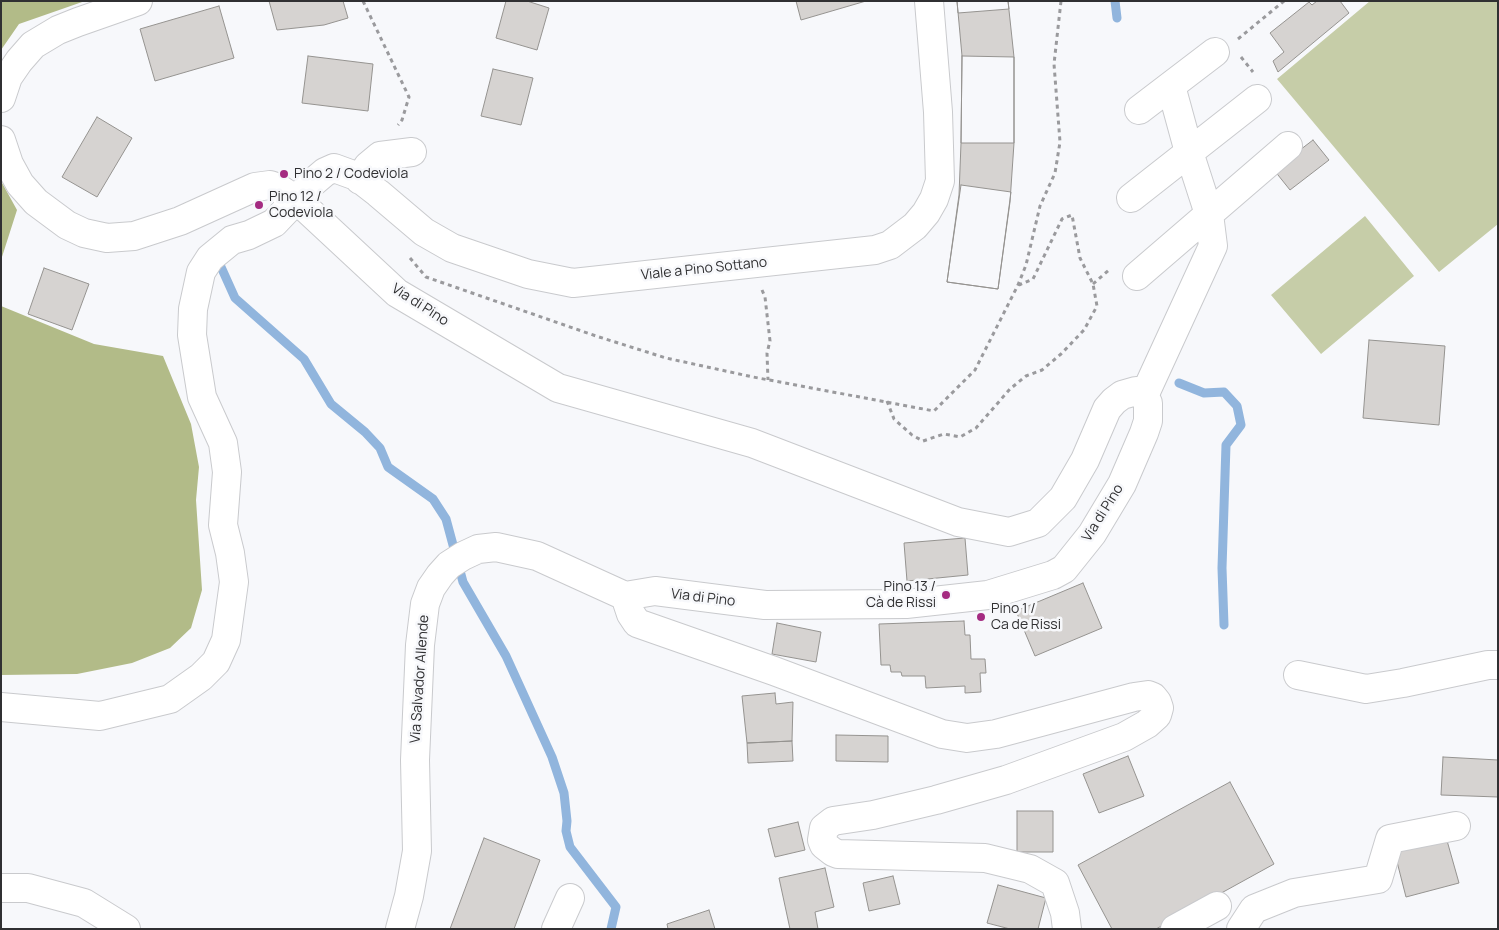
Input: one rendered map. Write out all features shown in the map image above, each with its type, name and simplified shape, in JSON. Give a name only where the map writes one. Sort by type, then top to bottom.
[{"type":"street","points":[[1,98],[8,77],[18,61],[33,44],[58,30],[138,1]]},
{"type":"street","name":"Viale a Pino Sottano","points":[[297,200],[325,172],[334,168],[344,171],[360,180],[424,232],[452,248],[528,274],[573,283],[875,250],[890,245],[915,226],[926,213],[934,199],[940,181],[938,112],[929,1]]},
{"type":"street","points":[[1139,110],[1223,49]]},
{"type":"street","points":[[1144,396],[1213,246],[1209,214],[1189,152],[1171,86]]},
{"type":"street","points":[[1131,198],[1189,152],[1257,88]]},
{"type":"street","name":"Via di Pino","points":[[1,140],[9,164],[20,184],[36,202],[67,225],[84,233],[107,238],[134,236],[180,221],[262,186],[276,187],[297,200],[397,293],[558,388],[752,443],[958,522],[1009,532],[1038,523],[1063,498],[1085,460],[1108,409],[1114,401],[1122,395],[1136,391],[1144,396],[1148,403],[1148,421],[1122,484],[1092,534],[1064,569],[1053,576],[988,595],[906,604],[764,606],[656,592],[625,596]]},
{"type":"street","points":[[1137,276],[1288,146]]},
{"type":"street","points":[[360,180],[368,166],[380,156],[412,152]]},
{"type":"street","points":[[1,707],[100,716],[170,699],[201,677],[216,662],[226,640],[234,582],[230,553],[223,525],[227,472],[223,443],[202,397],[192,335],[193,309],[201,272],[210,258],[232,240],[249,235],[274,223],[297,200]]},
{"type":"street","name":"Via Salvador Allende","points":[[400,929],[409,896],[417,850],[414,760],[420,645],[425,604],[436,582],[449,565],[463,556],[478,549],[496,547],[538,556],[625,596]]},
{"type":"street","points":[[625,596],[631,614],[637,623],[774,671],[942,734],[967,738],[996,734],[1134,697],[1148,695],[1153,697],[1159,708],[1157,715],[1140,729],[1124,737],[997,783],[874,815],[832,821],[827,824],[822,834],[824,845],[838,854],[985,858],[1030,869],[1055,882],[1065,913],[1067,929]]},
{"type":"street","points":[[1298,675],[1366,689],[1488,665],[1498,665]]},
{"type":"street","points":[[1241,929],[1254,910],[1294,893],[1378,879],[1390,839],[1456,826]]},
{"type":"street","points":[[1,888],[28,888],[84,903],[126,929]]},
{"type":"street","points":[[556,929],[570,898]]},
{"type":"street","points":[[1175,929],[1217,906]]},
{"type":"path","points":[[363,1],[409,97],[402,120],[397,126]]},
{"type":"path","points":[[1257,88],[1223,49],[1284,1]]},
{"type":"path","points":[[887,402],[894,419],[912,435],[923,441],[944,434],[960,436],[976,428],[1010,389],[1026,376],[1042,370],[1061,354],[1084,330],[1097,306],[1093,284],[1080,258],[1072,215],[1062,218],[1033,279],[1018,285]]},
{"type":"path","points":[[762,263],[764,279],[761,286],[765,297],[770,341],[767,353],[768,380]]},
{"type":"green space","points":[[1,1],[85,1],[19,24],[1,50]]},
{"type":"green space","points":[[1370,1],[1498,1],[1498,224],[1439,272],[1277,79]]},
{"type":"green space","points":[[1,181],[17,210],[1,260]]},
{"type":"green space","points":[[1365,216],[1414,276],[1321,354],[1271,295]]},
{"type":"green space","points":[[1,306],[94,344],[163,356],[191,424],[199,467],[196,500],[202,590],[191,628],[170,648],[132,663],[77,674],[1,675]]},
{"type":"building","points":[[269,1],[343,1],[348,18],[324,25],[277,30]]},
{"type":"building","points":[[506,1],[527,1],[549,8],[537,50],[496,38]]},
{"type":"building","points":[[796,1],[866,1],[801,20]]},
{"type":"building","points":[[957,1],[1008,1],[1009,9],[958,13]]},
{"type":"building","points":[[957,1],[1008,1],[1014,57],[1014,143],[1010,202],[998,289],[947,282],[959,195],[961,143],[962,56]]},
{"type":"building","points":[[1317,1],[1340,1],[1349,13],[1278,72],[1273,61],[1284,52],[1270,33],[1309,2],[1312,5]]},
{"type":"building","points":[[219,6],[234,58],[155,81],[140,29]]},
{"type":"building","points":[[308,56],[373,64],[368,111],[302,103]]},
{"type":"building","points":[[962,56],[1014,57],[1014,143],[961,143]]},
{"type":"building","points":[[493,69],[533,78],[521,125],[481,116]]},
{"type":"building","points":[[97,117],[132,138],[97,197],[62,177]]},
{"type":"building","points":[[1313,140],[1329,160],[1290,190],[1274,170]]},
{"type":"building","points":[[961,185],[1011,192],[998,289],[947,282]]},
{"type":"building","points":[[44,268],[89,284],[72,330],[28,314]]},
{"type":"building","points":[[1369,340],[1445,346],[1439,425],[1363,418]]},
{"type":"building","points":[[965,538],[968,575],[907,581],[904,543]]},
{"type":"building","points":[[1083,583],[1102,628],[1035,656],[1016,611]]},
{"type":"building","points":[[964,621],[965,635],[970,635],[971,659],[985,659],[986,673],[980,673],[981,692],[965,693],[965,686],[926,688],[925,676],[902,676],[901,672],[891,672],[890,665],[881,665],[879,624]]},
{"type":"building","points":[[777,623],[821,632],[816,662],[772,654]]},
{"type":"building","points":[[775,693],[776,704],[793,702],[792,741],[747,743],[742,696]]},
{"type":"building","points":[[836,735],[888,736],[888,762],[836,761]]},
{"type":"building","points":[[792,741],[793,761],[748,763],[747,743]]},
{"type":"building","points":[[1128,756],[1144,796],[1099,813],[1083,774]]},
{"type":"building","points":[[1443,757],[1498,760],[1498,797],[1441,795]]},
{"type":"building","points":[[1230,782],[1274,864],[1156,929],[1112,929],[1078,865]]},
{"type":"building","points":[[1017,811],[1053,811],[1053,852],[1017,852]]},
{"type":"building","points":[[798,822],[805,850],[775,857],[768,829]]},
{"type":"building","points":[[1446,837],[1459,883],[1406,897],[1394,850]]},
{"type":"building","points":[[484,838],[540,860],[514,929],[450,929]]},
{"type":"building","points":[[825,868],[834,907],[815,912],[818,929],[790,929],[779,878]]},
{"type":"building","points":[[893,876],[900,904],[869,911],[863,883]]},
{"type":"building","points":[[998,885],[1046,898],[1038,929],[1010,929],[987,923]]},
{"type":"building","points":[[709,910],[715,929],[668,929],[667,924]]},
{"type":"waterway","points":[[1115,1],[1117,18]]},
{"type":"waterway","points":[[217,258],[235,298],[304,359],[331,404],[365,432],[380,448],[388,467],[433,499],[446,519],[463,582],[506,656],[552,757],[564,793],[567,821],[566,831],[570,847],[616,907],[611,929]]},
{"type":"waterway","points":[[1179,383],[1204,393],[1224,392],[1237,406],[1241,425],[1226,445],[1222,568],[1224,625]]},
{"type":"place","name":"Pino 2 / Codeviola","points":[[284,174]]},
{"type":"place","name":"Pino 12 / Codeviola","points":[[259,205]]},
{"type":"place","name":"Pino 13 / Cà de Rissi","points":[[946,595]]},
{"type":"place","name":"Pino 1 / Ca de Rissi","points":[[981,617]]}]
